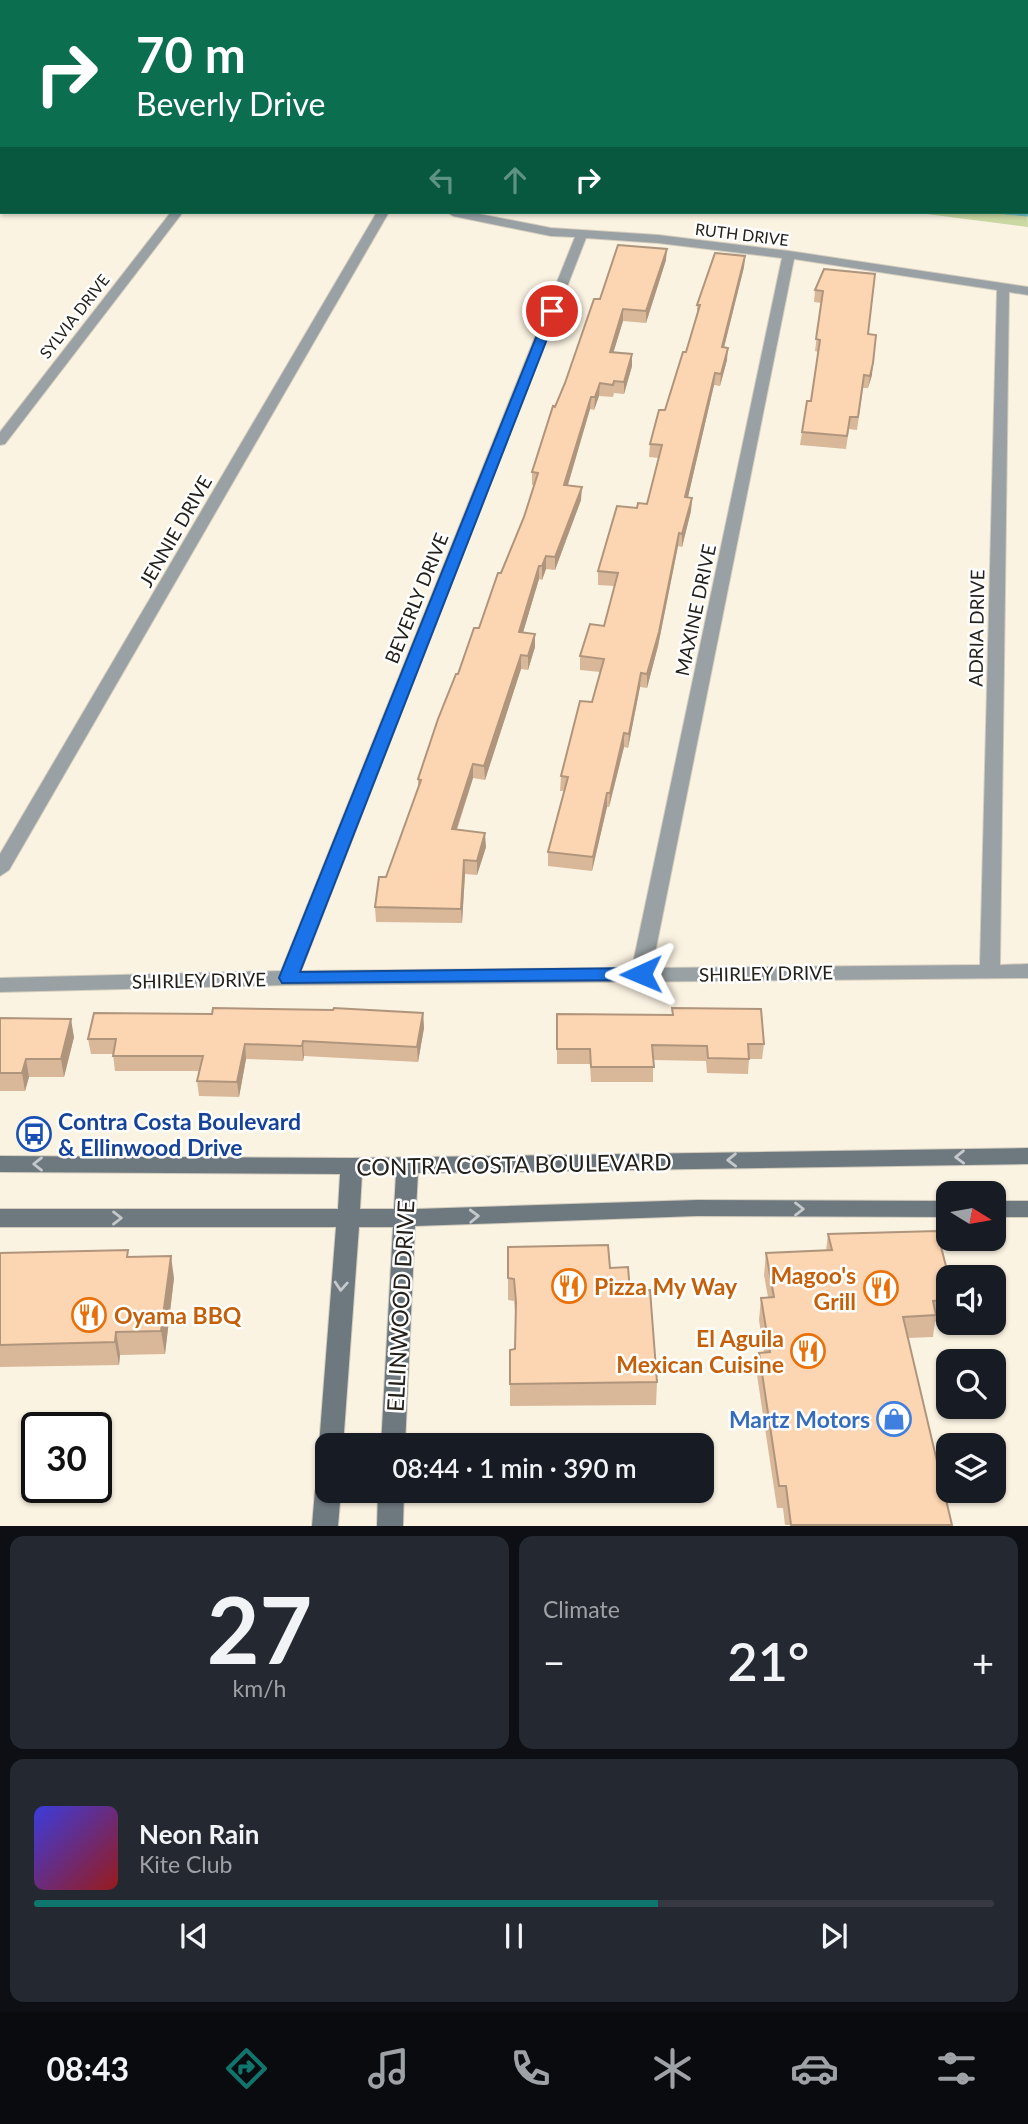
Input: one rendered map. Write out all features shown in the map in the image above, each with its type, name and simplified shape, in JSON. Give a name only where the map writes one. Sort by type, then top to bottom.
[{"type":"main road","name":"CONTRA COSTA BOULEVARD","points":[[0,1164],[407,1166],[1028,1156]]},
{"type":"main road","points":[[332,1433],[352,1166]]},
{"type":"main road","name":"ELLINWOOD DRIVE","points":[[394,1433],[407,1166]]},
{"type":"main road","points":[[0,1218],[406,1218],[697,1208],[936,1209]]},
{"type":"main road","points":[[1006,1209],[1028,1209]]},
{"type":"main road","points":[[325,1525],[327,1503]]},
{"type":"main road","points":[[390,1525],[391,1503]]},
{"type":"street","name":"SYLVIA DRIVE","points":[[0,441],[175,214]]},
{"type":"street","name":"JENNIE DRIVE","points":[[0,870],[382,214]]},
{"type":"street","name":"RUTH DRIVE","points":[[462,214],[531,229],[789,255],[1028,290]]},
{"type":"street","name":"BEVERLY DRIVE","points":[[288,978],[582,234]]},
{"type":"street","name":"MAXINE DRIVE","points":[[641,974],[789,255]]},
{"type":"street","name":"ADRIA DRIVE","points":[[990,971],[1003,287]]},
{"type":"street","name":"SHIRLEY DRIVE","points":[[0,985],[288,978],[1028,971]]},
{"type":"green space","points":[[927,214],[1027,214],[1028,227]]},
{"type":"building","points":[[618,245],[667,249],[646,311],[623,309],[610,352],[632,354],[624,382],[614,381],[613,385],[600,383],[595,397],[591,397],[564,485],[582,487],[555,557],[546,556],[542,566],[539,566],[519,632],[535,634],[528,656],[521,655],[484,766],[473,764],[452,829],[485,833],[477,861],[464,860],[461,909],[375,907],[379,877],[386,877],[421,780],[418,779],[438,719],[474,628],[479,628],[498,573],[501,573],[524,517],[538,473],[532,472],[553,406],[555,407],[565,383],[594,299],[600,299]]},
{"type":"building","points":[[715,253],[745,256],[722,347],[728,348],[721,374],[715,373],[685,497],[692,498],[682,534],[679,533],[659,632],[647,674],[641,673],[629,734],[624,733],[593,857],[548,852],[568,777],[561,776],[580,701],[592,702],[604,659],[580,656],[590,624],[604,626],[618,573],[598,571],[617,506],[637,508],[638,503],[647,504],[662,445],[650,444],[659,410],[665,410],[683,352],[686,352],[700,305],[697,305]]},
{"type":"building","points":[[824,269],[875,274],[868,334],[876,335],[873,363],[870,376],[864,375],[858,417],[850,417],[847,436],[802,432],[807,401],[811,401],[820,340],[816,339],[823,291],[815,290]]},
{"type":"building","points":[[213,1008],[334,1008],[423,1013],[417,1047],[303,1041],[302,1046],[245,1044],[237,1082],[197,1081],[203,1056],[113,1056],[116,1039],[88,1039],[94,1013],[212,1014]]},
{"type":"building","points":[[672,1008],[761,1009],[764,1044],[748,1044],[749,1059],[708,1058],[707,1046],[652,1045],[654,1067],[591,1067],[590,1049],[557,1049],[557,1014],[673,1015]]},
{"type":"building","points":[[0,1018],[71,1019],[61,1059],[26,1059],[22,1073],[0,1073]]},
{"type":"building","points":[[936,1231],[936,1251],[942,1251],[946,1265],[936,1265],[936,1301],[933,1301],[936,1315],[903,1317],[936,1457],[936,1503],[947,1503],[952,1525],[791,1525],[786,1486],[779,1486],[759,1353],[770,1352],[761,1298],[774,1297],[766,1253],[832,1250],[828,1234]]},
{"type":"building","points":[[608,1245],[610,1268],[628,1267],[630,1291],[650,1290],[657,1382],[510,1384],[510,1350],[515,1349],[516,1302],[514,1279],[508,1278],[508,1247]]},
{"type":"building","points":[[128,1250],[127,1257],[171,1256],[161,1331],[116,1332],[115,1342],[0,1345],[0,1253]]},
{"type":"place","name":"Contra Costa Boulevard & Ellinwood Drive","points":[[34,1134]]},
{"type":"place","name":"Pizza My Way","points":[[569,1286]]},
{"type":"place","name":"Magoo's Grill","points":[[881,1288]]},
{"type":"place","name":"Oyama BBQ","points":[[89,1315]]},
{"type":"place","name":"El Aguila Mexican Cuisine","points":[[808,1351]]},
{"type":"place","name":"Martz Motors","points":[[894,1419]]},
{"type":"route","points":[[552,311],[288,978],[641,974]]}]
